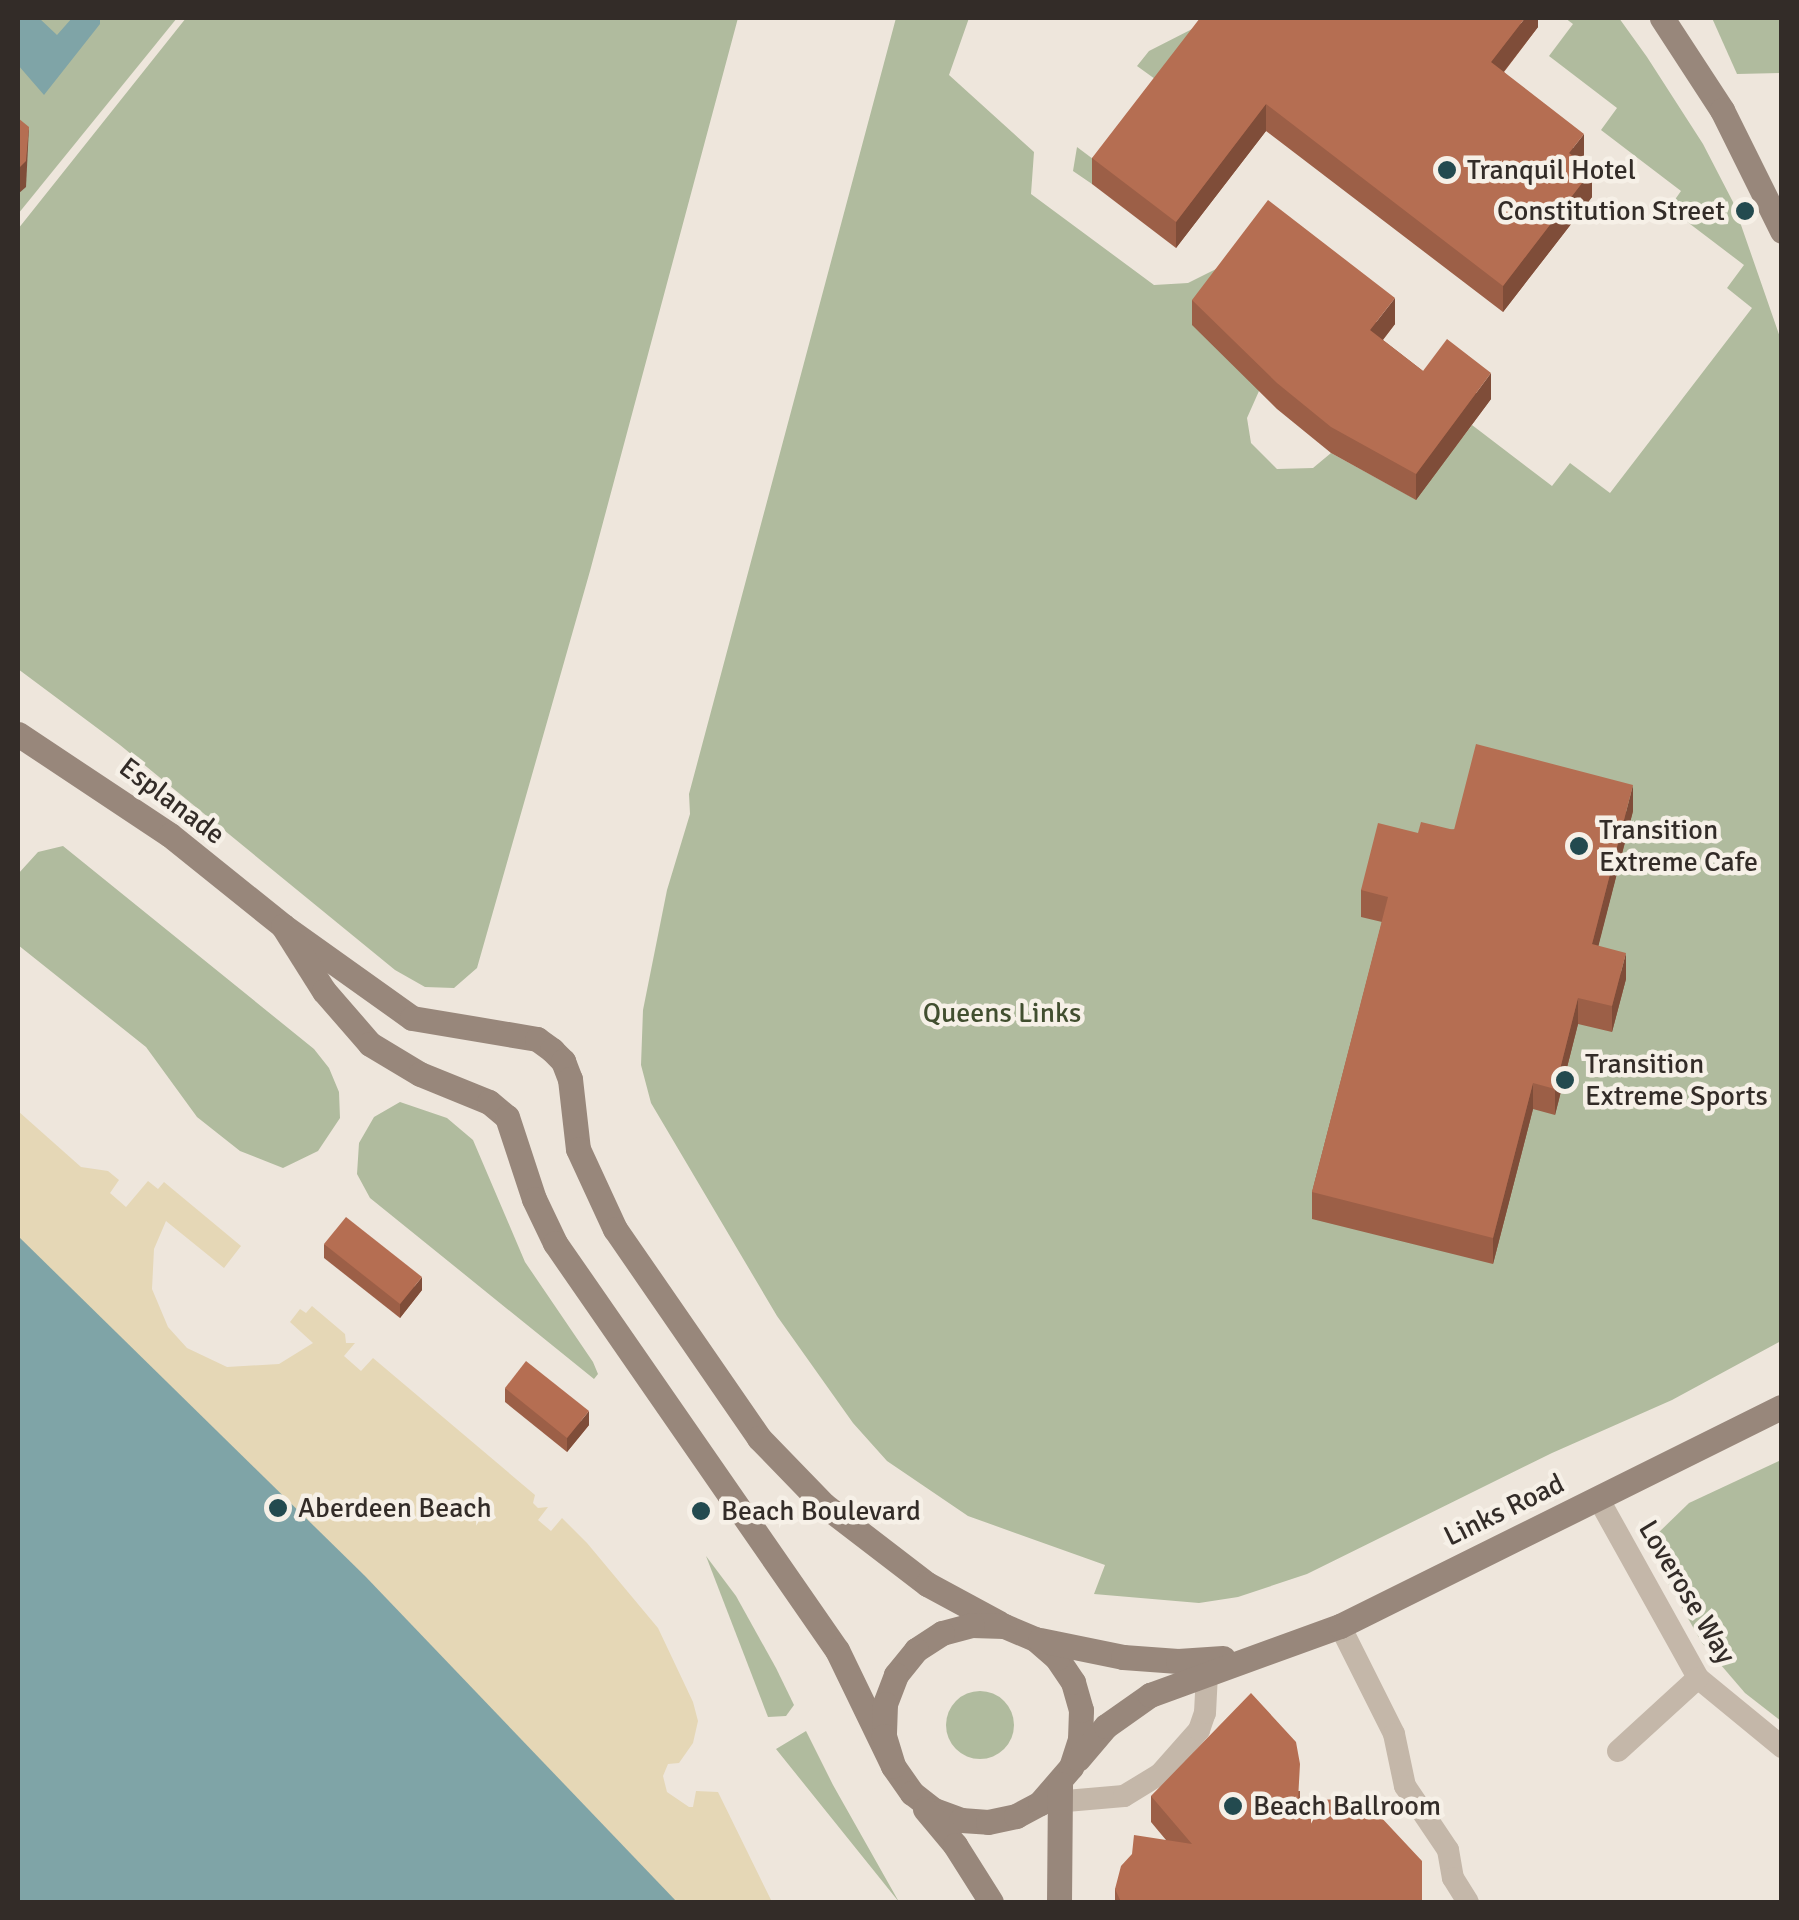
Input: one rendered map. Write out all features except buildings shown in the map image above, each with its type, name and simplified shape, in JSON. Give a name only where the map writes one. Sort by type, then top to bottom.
[{"type":"street","points":[[1662,18],[1731,126],[1782,231]]},
{"type":"street","name":"Esplanade","points":[[18,734],[170,835],[283,926],[412,1018],[537,1039],[564,1062],[570,1079],[578,1149],[615,1230],[759,1438],[824,1505],[927,1584],[1004,1626]]},
{"type":"street","name":"Esplanade","points":[[283,926],[324,991],[370,1044],[420,1074],[489,1102],[506,1117],[534,1199],[562,1254],[828,1636],[893,1766]]},
{"type":"street","name":"Links Road","points":[[1058,1788],[1128,1707],[1249,1656],[1340,1626],[1782,1407]]},
{"type":"street","points":[[991,1902],[955,1845],[893,1766],[884,1736],[885,1704],[896,1674],[916,1650],[942,1632],[972,1624],[1004,1626],[1036,1639],[1057,1658],[1073,1682],[1081,1710],[1080,1739],[1058,1788],[1060,1902]]},
{"type":"street","name":"Links Road","points":[[1036,1639],[1123,1657],[1178,1661],[1249,1656]]},
{"type":"street","points":[[912,1793],[948,1815],[988,1822],[1016,1816],[1058,1788]]},
{"type":"lane","name":"Loverose Way","points":[[1598,1498],[1698,1678],[1782,1746]]},
{"type":"lane","points":[[1340,1626],[1394,1734],[1406,1786],[1448,1850],[1453,1878],[1468,1902]]},
{"type":"lane","points":[[1058,1788],[1124,1796],[1160,1774],[1199,1730],[1206,1713],[1207,1673]]},
{"type":"lane","points":[[1618,1751],[1698,1678]]},
{"type":"green space","points":[[18,18],[177,18],[18,214]]},
{"type":"green space","points":[[186,18],[738,18],[590,571],[477,968],[454,988],[425,987],[395,970],[120,745],[18,669],[18,229]]},
{"type":"green space","name":"Queens Links","points":[[896,18],[969,18],[949,75],[1034,152],[1031,194],[1154,285],[1188,283],[1220,267],[1259,391],[1247,418],[1251,443],[1277,469],[1313,468],[1331,453],[1415,499],[1472,425],[1552,486],[1570,463],[1610,493],[1752,308],[1727,288],[1744,265],[1669,208],[1681,191],[1601,130],[1617,108],[1549,56],[1573,24],[1565,18],[1619,18],[1647,57],[1703,144],[1733,202],[1781,340],[1781,1341],[1672,1400],[1552,1453],[1307,1574],[1238,1597],[1199,1603],[1094,1594],[1105,1565],[968,1516],[887,1461],[853,1423],[777,1316],[651,1103],[641,1065],[643,1010],[667,890],[690,814],[689,794]]},
{"type":"green space","points":[[1712,18],[1781,18],[1781,73],[1737,74]]},
{"type":"green space","points":[[1200,25],[1092,184],[1073,171],[1077,147],[1093,159],[1155,79],[1137,66],[1149,51]]},
{"type":"green space","points":[[63,846],[314,1049],[329,1068],[339,1092],[340,1118],[318,1151],[283,1168],[240,1151],[197,1117],[146,1047],[18,945],[18,874],[38,852]]},
{"type":"green space","points":[[400,1102],[447,1118],[473,1140],[525,1262],[593,1362],[598,1374],[594,1379],[370,1198],[357,1174],[359,1143],[374,1117]]},
{"type":"green space","points":[[1781,1460],[1781,1721],[1745,1693],[1702,1643],[1668,1583],[1654,1549],[1654,1537],[1689,1503]]},
{"type":"green space","points":[[706,1556],[736,1596],[776,1668],[794,1705],[786,1716],[768,1717]]},
{"type":"green space","points":[[980,1691],[993,1693],[1004,1701],[1012,1712],[1012,1738],[1004,1749],[993,1757],[980,1759],[967,1757],[956,1749],[948,1738],[946,1725],[948,1712],[956,1701],[967,1693]]},
{"type":"green space","points":[[806,1731],[833,1785],[899,1902],[776,1749]]},
{"type":"sand","name":"Aberdeen Beach","points":[[18,1111],[81,1167],[108,1171],[119,1180],[110,1193],[126,1207],[148,1181],[158,1189],[164,1182],[241,1246],[224,1268],[166,1221],[154,1249],[152,1289],[168,1327],[187,1348],[227,1367],[279,1364],[313,1343],[290,1322],[300,1309],[306,1313],[312,1306],[345,1334],[346,1343],[355,1343],[344,1356],[361,1371],[373,1358],[535,1495],[533,1503],[538,1508],[548,1507],[538,1520],[551,1531],[562,1518],[587,1543],[658,1628],[693,1702],[698,1721],[693,1743],[679,1763],[668,1764],[663,1776],[667,1792],[693,1807],[696,1791],[718,1792],[772,1902],[57,1902],[18,1857]]},
{"type":"water","points":[[18,18],[39,18],[57,35],[72,18],[100,18],[100,24],[44,95],[18,65]]},
{"type":"water","name":"Aberdeen Beach","points":[[18,1236],[365,1576],[677,1902],[18,1902]]},
{"type":"place","name":"Tranquil Hotel","points":[[1447,170]]},
{"type":"place","name":"Constitution Street","points":[[1745,211]]},
{"type":"place","name":"Transition Extreme Cafe","points":[[1579,846]]},
{"type":"place","name":"Transition Extreme Sports","points":[[1565,1080]]},
{"type":"place","name":"Aberdeen Beach","points":[[278,1508]]},
{"type":"place","name":"Beach Boulevard","points":[[701,1511]]},
{"type":"place","name":"Beach Ballroom","points":[[1233,1806]]}]
